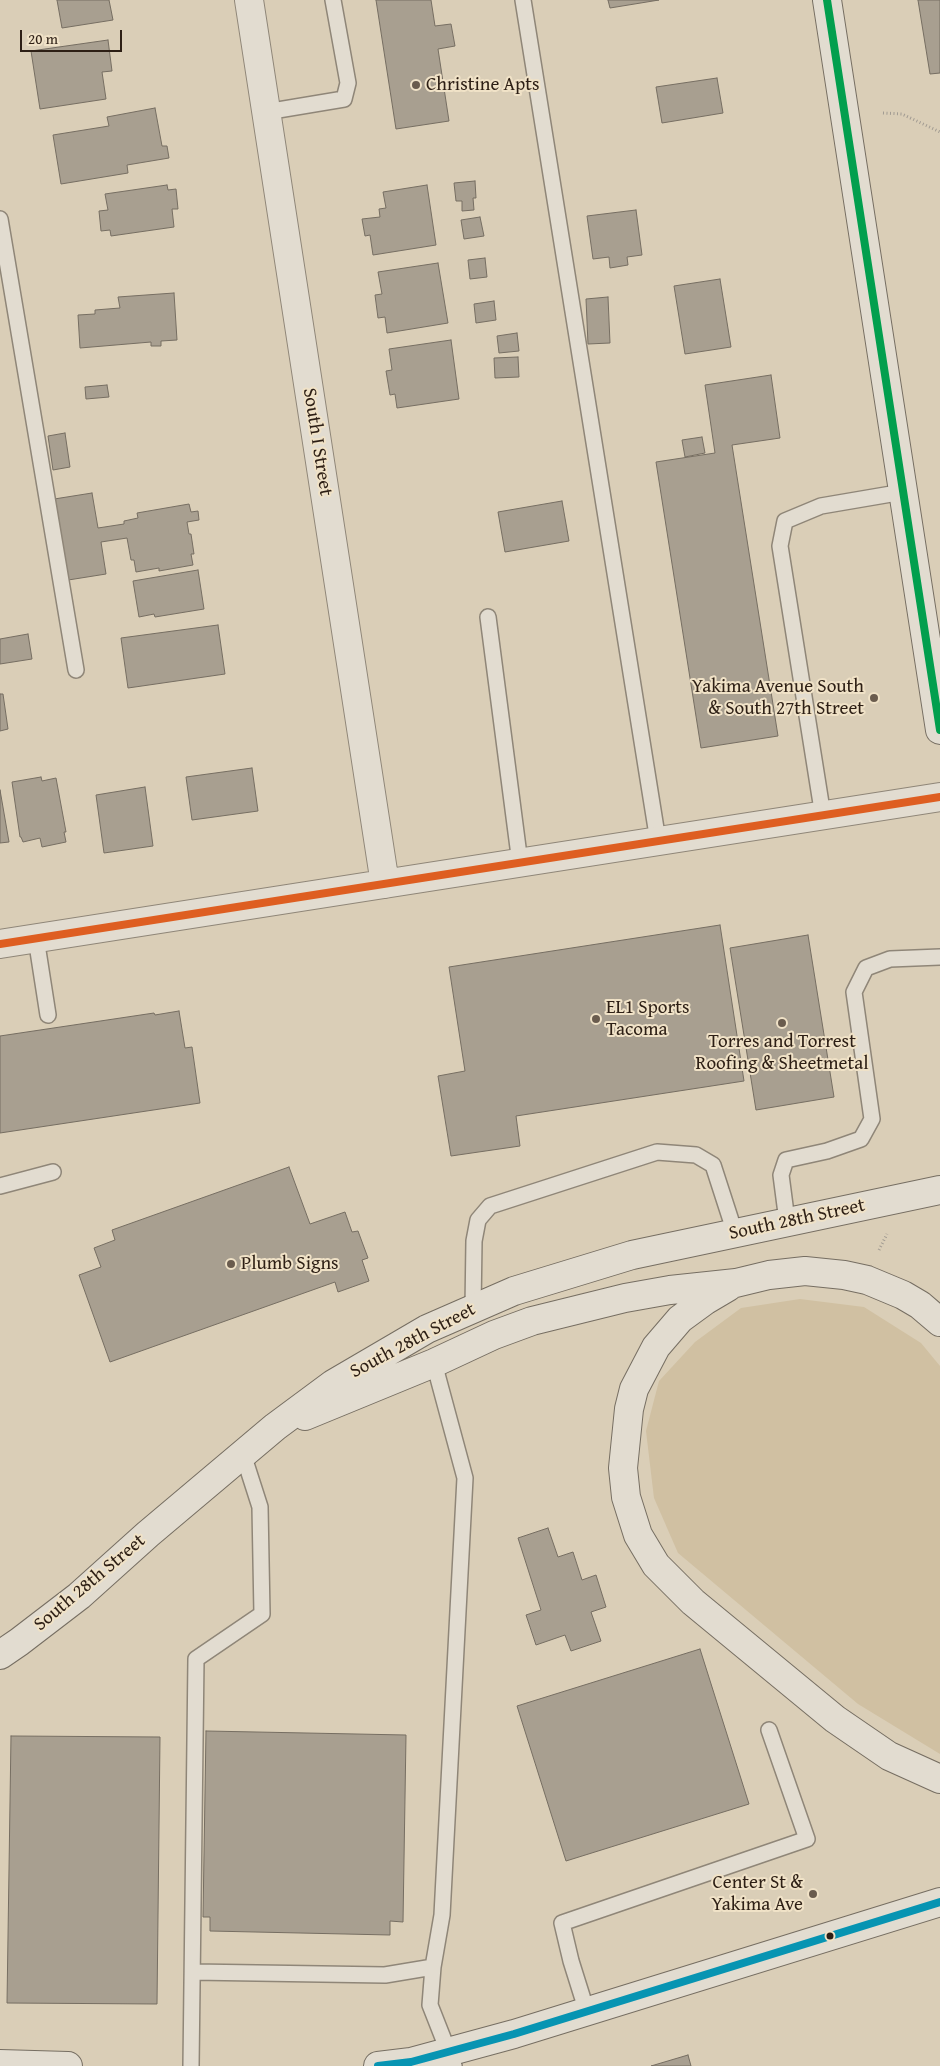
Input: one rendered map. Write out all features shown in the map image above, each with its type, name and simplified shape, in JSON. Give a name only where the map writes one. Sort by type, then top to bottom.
[{"type":"street","name":"South I Street","points":[[249,0],[385,884]]},
{"type":"street","points":[[827,0],[940,730]]},
{"type":"street","points":[[0,944],[940,797]]},
{"type":"street","name":"South 28th Street","points":[[0,1655],[79,1596],[275,1427],[333,1384],[381,1354],[427,1329],[514,1291],[570,1272],[632,1255],[940,1190]]},
{"type":"street","points":[[275,1427],[330,1407],[532,1321],[574,1309],[661,1292],[736,1283],[769,1275],[805,1271],[844,1275],[875,1283],[897,1292],[920,1305],[940,1322]]},
{"type":"street","points":[[736,1283],[706,1300],[680,1319],[656,1347],[634,1389],[629,1409],[624,1468],[626,1497],[638,1535],[656,1565],[693,1602],[835,1719],[888,1756],[940,1779]]},
{"type":"street","points":[[378,2066],[452,2059],[587,2012],[940,1902]]},
{"type":"street","points":[[0,2064],[68,2066]]},
{"type":"lane","points":[[266,112],[344,98],[348,83],[333,0]]},
{"type":"lane","points":[[523,0],[658,841]]},
{"type":"lane","points":[[0,219],[76,670]]},
{"type":"lane","points":[[823,816],[780,546],[785,521],[821,506],[903,492]]},
{"type":"lane","points":[[488,617],[520,863]]},
{"type":"lane","points":[[36,938],[48,1015]]},
{"type":"lane","points":[[787,1221],[781,1176],[786,1160],[861,1139],[872,1119],[854,992],[866,968],[890,959],[940,957]]},
{"type":"lane","points":[[473,1308],[474,1241],[478,1220],[490,1206],[658,1152],[696,1155],[714,1165],[735,1233]]},
{"type":"lane","points":[[0,1186],[53,1172]]},
{"type":"lane","points":[[434,1363],[465,1478],[442,1915],[432,1967],[430,2005],[452,2059]]},
{"type":"lane","points":[[191,2066],[196,1659],[262,1614],[260,1507],[243,1454]]},
{"type":"lane","points":[[587,2012],[570,1961],[562,1923],[807,1839],[769,1730]]},
{"type":"lane","points":[[192,1972],[385,1975],[432,1967]]},
{"type":"path","points":[[883,113],[902,114],[940,132]]},
{"type":"path","points":[[878,1252],[890,1226]]},
{"type":"shaded area","points":[[800,1299],[864,1307],[921,1343],[940,1366],[940,1754],[858,1704],[678,1553],[654,1498],[646,1431],[659,1381],[695,1342],[741,1308]]},
{"type":"building","points":[[57,0],[109,0],[113,20],[62,28]]},
{"type":"building","name":"Christine Apts","points":[[376,0],[431,0],[435,26],[451,24],[455,46],[438,49],[449,121],[396,129]]},
{"type":"building","points":[[608,0],[659,0],[610,8]]},
{"type":"building","points":[[918,0],[940,0],[940,73],[930,74]]},
{"type":"building","points":[[108,40],[112,71],[102,72],[106,99],[40,109],[31,51]]},
{"type":"building","points":[[717,78],[723,113],[662,123],[656,87]]},
{"type":"building","points":[[155,108],[162,146],[167,146],[169,158],[127,165],[128,173],[61,184],[53,135],[109,126],[107,117]]},
{"type":"building","points":[[475,181],[476,198],[473,198],[474,210],[462,211],[462,201],[456,201],[454,183]]},
{"type":"building","points":[[167,185],[168,190],[176,189],[178,209],[172,209],[174,227],[111,236],[110,230],[101,231],[99,211],[108,210],[105,194]]},
{"type":"building","points":[[427,185],[436,245],[373,255],[370,235],[365,236],[362,219],[380,217],[379,209],[386,208],[383,192]]},
{"type":"building","points":[[636,210],[642,255],[627,257],[628,265],[610,268],[609,257],[593,259],[587,216]]},
{"type":"building","points":[[480,217],[484,236],[464,239],[461,220]]},
{"type":"building","points":[[485,258],[487,277],[470,279],[468,260]]},
{"type":"building","points":[[438,263],[448,323],[387,333],[385,317],[378,318],[375,295],[382,294],[378,272]]},
{"type":"building","points":[[720,279],[731,347],[685,354],[674,286]]},
{"type":"building","points":[[174,293],[177,340],[161,341],[161,346],[151,346],[151,342],[80,348],[78,315],[95,314],[95,310],[120,308],[118,297]]},
{"type":"building","points":[[608,297],[610,343],[588,344],[586,299]]},
{"type":"building","points":[[494,301],[496,320],[476,323],[474,304]]},
{"type":"building","points":[[517,333],[519,351],[499,353],[497,336]]},
{"type":"building","points":[[451,340],[459,399],[397,408],[395,394],[390,395],[386,371],[392,370],[389,349]]},
{"type":"building","points":[[518,357],[519,377],[495,378],[494,358]]},
{"type":"building","points":[[771,375],[780,438],[732,445],[778,736],[701,748],[656,462],[715,453],[705,385]]},
{"type":"building","points":[[107,385],[109,397],[86,399],[85,387]]},
{"type":"building","points":[[65,433],[70,467],[53,470],[48,436]]},
{"type":"building","points":[[702,437],[705,453],[685,457],[682,440]]},
{"type":"building","points":[[92,493],[98,528],[124,524],[124,521],[138,518],[137,513],[189,504],[191,512],[198,511],[199,520],[187,522],[194,554],[191,554],[193,565],[159,571],[159,568],[136,572],[134,560],[131,560],[127,538],[101,542],[106,574],[62,581],[48,500]]},
{"type":"building","points":[[562,501],[569,541],[505,552],[498,512]]},
{"type":"building","points":[[198,570],[204,609],[155,617],[154,614],[139,617],[133,581]]},
{"type":"building","points":[[218,625],[225,674],[128,688],[121,638]]},
{"type":"building","points":[[28,634],[32,659],[0,664],[0,639]]},
{"type":"building","points":[[0,694],[3,694],[8,729],[0,731]]},
{"type":"building","points":[[252,768],[258,811],[192,820],[186,777]]},
{"type":"building","points":[[41,777],[42,781],[56,778],[66,832],[64,832],[66,842],[42,847],[40,838],[23,842],[20,837],[12,782]]},
{"type":"building","points":[[145,787],[153,846],[104,853],[96,795]]},
{"type":"building","points":[[0,790],[9,842],[0,843]]},
{"type":"building","name":"EL1 Sports Tacoma","points":[[720,925],[744,1081],[516,1116],[520,1146],[451,1156],[438,1076],[465,1071],[449,967]]},
{"type":"building","name":"Torres and Torrest Roofing & Sheetmetal","points":[[808,935],[834,1097],[756,1110],[730,948]]},
{"type":"building","points":[[179,1011],[185,1048],[192,1047],[200,1103],[0,1133],[0,1036]]},
{"type":"building","name":"Plumb Signs","points":[[289,1167],[310,1224],[345,1212],[352,1232],[358,1231],[368,1258],[362,1260],[369,1281],[338,1292],[335,1282],[110,1362],[79,1275],[101,1267],[94,1248],[115,1240],[112,1230]]},
{"type":"building","points":[[548,1528],[558,1557],[573,1552],[582,1580],[596,1575],[606,1607],[591,1612],[601,1641],[571,1651],[565,1635],[536,1645],[526,1615],[541,1610],[518,1538]]},
{"type":"building","points":[[700,1649],[749,1804],[566,1861],[517,1706]]},
{"type":"building","points":[[206,1731],[406,1735],[403,1922],[390,1921],[390,1935],[210,1931],[210,1917],[203,1917]]},
{"type":"building","points":[[11,1736],[160,1737],[157,2004],[7,2003]]},
{"type":"building","points":[[688,2055],[691,2066],[651,2066]]},
{"type":"transit line","points":[[827,0],[940,730]]},
{"type":"transit line","points":[[0,944],[940,797]]},
{"type":"transit line","points":[[378,2066],[411,2062],[514,2034],[940,1902]]},
{"type":"place","name":"Christine Apts","points":[[416,85]]},
{"type":"place","name":"Yakima Avenue South & South 27th Street","points":[[874,698]]},
{"type":"place","name":"EL1 Sports Tacoma","points":[[596,1019]]},
{"type":"place","name":"Torres and Torrest Roofing & Sheetmetal","points":[[782,1023]]},
{"type":"place","name":"Plumb Signs","points":[[231,1264]]},
{"type":"place","name":"Center St & Yakima Ave","points":[[813,1894]]}]
